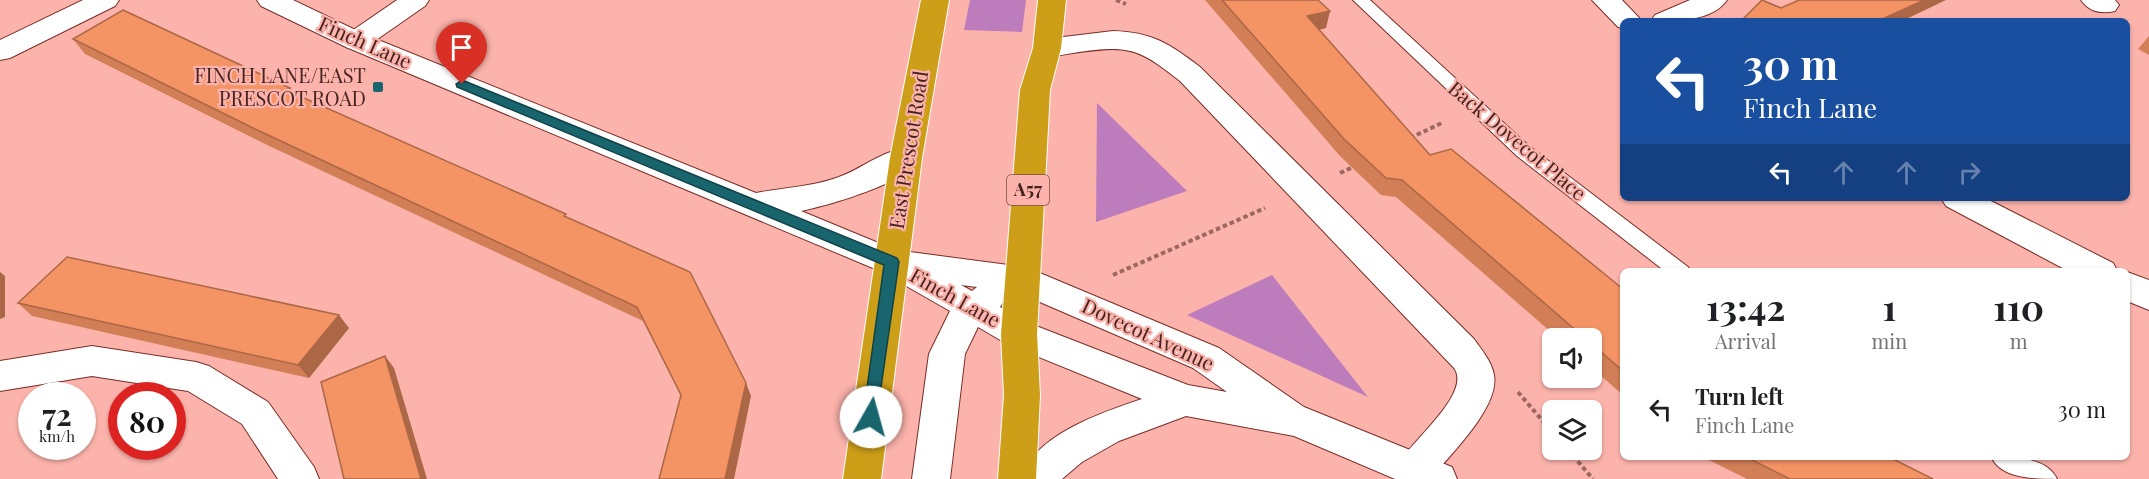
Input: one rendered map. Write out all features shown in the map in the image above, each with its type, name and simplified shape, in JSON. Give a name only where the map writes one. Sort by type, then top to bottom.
[{"type":"highway","name":"East Prescot Road","points":[[862,479],[906,158],[935,0]]},
{"type":"highway","name":"A57","points":[[1017,479],[1022,395],[1019,334],[1035,90],[1047,48],[1052,0]]},
{"type":"street","points":[[0,51],[105,0]]},
{"type":"street","name":"Finch Lane","points":[[271,0],[356,41],[892,262],[1019,334]]},
{"type":"street","points":[[356,41],[416,0]]},
{"type":"street","points":[[1606,0],[1625,18]]},
{"type":"street","points":[[1672,18],[1713,0]]},
{"type":"street","points":[[1047,48],[1093,42],[1126,41],[1155,48],[1190,74],[1461,349],[1477,374],[1475,393],[1426,474]]},
{"type":"street","points":[[751,204],[774,204],[820,196],[862,182],[906,158]]},
{"type":"street","points":[[1963,201],[2093,268]]},
{"type":"street","name":"Finch Lane","points":[[892,262],[1023,280]]},
{"type":"street","points":[[931,479],[947,354],[962,321],[974,308],[1004,287],[1023,280]]},
{"type":"street","name":"Dovecot Avenue","points":[[1023,280],[1206,358],[1298,421]]},
{"type":"street","points":[[2130,286],[2149,296]]},
{"type":"street","name":"Dovecot Avenue","points":[[1019,334],[1186,400],[1298,421],[1426,474]]},
{"type":"street","points":[[0,376],[92,360],[196,377],[255,413],[300,479]]},
{"type":"street","points":[[1037,479],[1060,456],[1080,442],[1129,418],[1186,400]]},
{"type":"lane","name":"Back Dovecot Place","points":[[1361,0],[1522,151],[1677,268]]},
{"type":"lane","points":[[2007,460],[2046,479]]},
{"type":"path","points":[[1408,139],[1474,108]]},
{"type":"path","points":[[1110,276],[1305,190],[1353,166]]},
{"type":"path","points":[[1577,460],[1593,479]]},
{"type":"shaded area","points":[[970,0],[1026,0],[1022,32],[964,30]]},
{"type":"shaded area","points":[[1097,103],[1187,191],[1096,222]]},
{"type":"shaded area","points":[[1272,275],[1368,397],[1187,315]]},
{"type":"building","points":[[1222,0],[1318,0],[1330,11],[1307,16],[1430,155],[1451,149],[1620,287],[1620,368],[1602,353],[1602,328],[1573,328],[1402,180],[1386,178],[1344,139]]},
{"type":"building","points":[[1762,0],[1781,8],[1799,0],[1924,0],[1885,18],[1744,18]]},
{"type":"building","points":[[123,10],[290,88],[286,90],[566,214],[564,216],[690,272],[746,383],[725,479],[659,479],[681,395],[637,307],[255,129],[73,39]]},
{"type":"building","points":[[67,257],[339,315],[298,365],[18,303]]},
{"type":"building","points":[[385,356],[421,479],[344,479],[321,382]]},
{"type":"building","points":[[1752,460],[1895,460],[1933,479],[1790,479]]},
{"type":"place","name":"FINCH LANE/EAST PRESCOT ROAD","points":[[378,87]]},
{"type":"route","points":[[462,84],[892,262],[871,417]]}]
